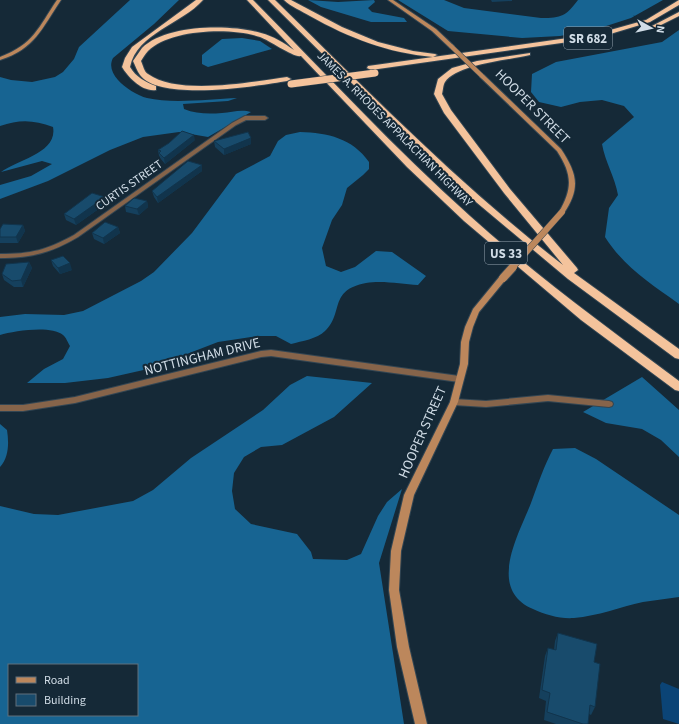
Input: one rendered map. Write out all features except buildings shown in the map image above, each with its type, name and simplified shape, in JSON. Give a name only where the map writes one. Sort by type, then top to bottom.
[{"type":"highway","points":[[200,0],[183,15],[144,41],[129,55],[126,67],[134,79],[143,84],[168,91],[199,94],[490,52]]},
{"type":"highway","name":"JAMES A. RHODES APPALACHIAN HIGHWAY","points":[[250,0],[410,166],[467,219],[585,317],[679,387]]},
{"type":"highway","name":"JAMES A. RHODES APPALACHIAN HIGHWAY","points":[[271,0],[444,169],[511,228],[591,291],[679,355]]},
{"type":"highway","points":[[287,0],[354,37],[389,49],[439,55],[490,52]]},
{"type":"highway","name":"SR 682","points":[[490,52],[574,41],[617,32],[648,21],[679,2]]},
{"type":"highway","points":[[644,31],[679,14]]},
{"type":"highway","points":[[289,82],[216,88],[174,87],[153,81],[145,76],[140,72],[137,61],[144,49],[164,39],[194,32],[225,30],[247,32],[267,37],[315,66]]},
{"type":"highway","name":"SR 682","points":[[528,54],[611,40]]},
{"type":"highway","points":[[373,70],[528,54]]},
{"type":"highway","points":[[528,54],[477,63],[455,70],[441,81],[438,94],[447,111],[507,191],[591,291]]},
{"type":"street","points":[[0,59],[15,52],[30,42],[41,30],[58,0]]},
{"type":"street","name":"HOOPER STREET","points":[[390,0],[434,30],[559,150],[571,170],[572,193],[562,212],[503,278],[476,311],[469,327],[465,342],[464,364],[454,402],[409,495],[395,557],[394,590],[403,648],[421,724]]},
{"type":"street","name":"CURTIS STREET","points":[[0,256],[32,255],[58,247],[76,236],[234,124],[245,118],[265,118]]},
{"type":"street","name":"NOTTINGHAM DRIVE","points":[[0,408],[23,408],[75,400],[261,354],[271,353],[459,379]]},
{"type":"street","points":[[454,402],[486,404],[548,398],[609,404]]},
{"type":"shaded area","points":[[130,0],[179,0],[154,24],[113,58],[111,64],[112,69],[114,75],[121,83],[131,91],[147,98],[157,100],[180,101],[237,98],[228,101],[183,104],[184,109],[193,112],[251,112],[208,137],[179,132],[143,137],[110,150],[48,181],[0,199],[0,185],[31,176],[52,164],[42,161],[1,172],[43,150],[53,136],[53,127],[27,121],[14,122],[0,126],[0,77],[11,80],[32,82],[55,77],[63,72],[74,59],[79,47]]},
{"type":"shaded area","points":[[308,0],[338,2],[374,0],[375,2],[368,8],[372,12],[404,18],[407,22],[371,22],[321,7]]},
{"type":"shaded area","points":[[398,0],[444,0],[464,8],[541,18],[559,17],[567,13],[578,0],[663,0],[631,18],[597,29],[560,36],[522,38],[448,31]]},
{"type":"shaded area","points":[[679,30],[679,304],[648,282],[621,258],[605,237],[609,208],[618,195],[602,144],[634,117],[624,106],[602,100],[580,102],[561,107],[539,102],[531,92],[532,74],[556,62],[662,42]]},
{"type":"shaded area","points":[[242,38],[260,41],[272,49],[208,67],[202,64],[202,55],[222,39]]},
{"type":"shaded area","points":[[300,132],[339,138],[355,147],[369,162],[369,169],[347,188],[342,205],[332,220],[322,248],[326,266],[341,272],[355,267],[376,251],[392,252],[426,276],[418,285],[379,282],[354,286],[346,291],[341,297],[331,324],[325,331],[314,338],[304,341],[291,344],[276,336],[257,336],[218,342],[148,369],[108,378],[65,383],[27,383],[44,369],[63,359],[70,346],[63,335],[50,330],[32,330],[0,335],[0,317],[25,314],[64,315],[83,311],[141,281],[154,272],[192,233],[236,174],[270,156],[278,141],[286,135]]},
{"type":"shaded area","points":[[307,376],[372,383],[334,417],[282,445],[261,447],[244,457],[234,473],[232,491],[235,509],[251,524],[297,534],[311,552],[313,559],[347,560],[361,554],[378,516],[387,502],[402,489],[379,563],[404,724],[0,724],[0,506],[34,514],[58,515],[133,501],[153,490],[191,458],[263,410],[290,385]]},
{"type":"shaded area","points":[[642,377],[679,410],[679,457],[661,440],[642,429],[606,423],[583,412]]},
{"type":"shaded area","points":[[0,424],[7,430],[8,445],[7,454],[0,467]]},
{"type":"shaded area","points":[[575,448],[596,459],[679,515],[679,597],[643,602],[583,617],[569,618],[553,616],[533,609],[519,600],[511,589],[509,575],[510,561],[514,546],[553,449]]},
{"type":"shaded area","points":[[662,682],[679,689],[679,724],[663,719],[660,685]]}]
